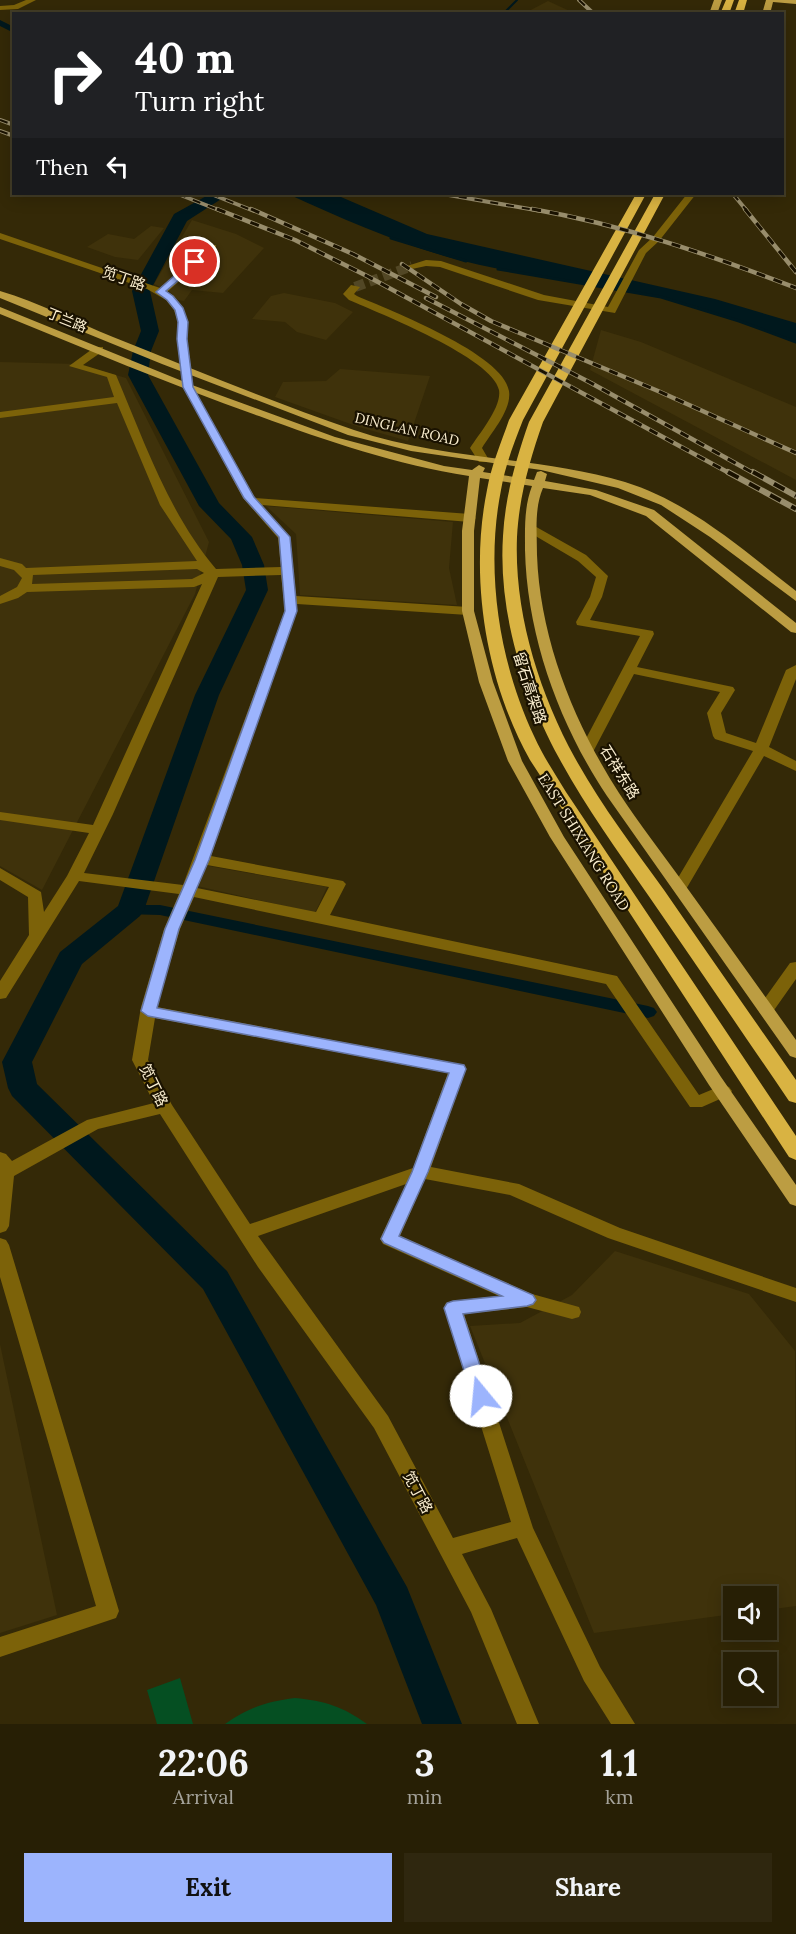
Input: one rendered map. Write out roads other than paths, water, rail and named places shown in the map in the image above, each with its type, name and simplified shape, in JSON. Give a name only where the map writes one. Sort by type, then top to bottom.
[{"type":"highway","points":[[607,252],[620,213],[629,195]]},
{"type":"highway","name":"留石高架路","points":[[640,195],[516,420],[502,457],[492,499],[487,540],[489,602],[502,666],[523,730],[557,792],[796,1152]]},
{"type":"highway","name":"留石高架路","points":[[659,195],[536,422],[513,501],[510,542],[514,603],[528,666],[552,727],[584,788],[796,1096]]},
{"type":"highway","points":[[626,254],[671,195]]},
{"type":"main road","points":[[775,0],[796,2]]},
{"type":"main road","name":"DINGLAN ROAD","points":[[0,294],[290,411],[371,439],[483,460],[541,467],[622,485],[665,502],[714,534],[796,597]]},
{"type":"main road","name":"丁兰路","points":[[0,310],[121,359]]},
{"type":"main road","name":"DINGLAN ROAD","points":[[121,359],[188,387],[376,453],[475,475],[592,492],[650,513],[796,629]]},
{"type":"main road","name":"EAST SHIXIANG ROAD","points":[[483,460],[475,475],[470,518],[468,611],[486,682],[515,761],[557,837],[796,1199]]},
{"type":"main road","name":"石祥东路","points":[[541,467],[540,484],[533,500],[530,545],[536,599],[560,691],[587,750],[612,794],[796,1052]]},
{"type":"street","points":[[0,8],[15,7],[32,0]]},
{"type":"street","points":[[412,266],[426,263],[441,264],[542,298],[611,311],[647,244],[656,238],[689,195]]},
{"type":"street","name":"笕丁路","points":[[0,236],[138,282],[170,298],[179,310],[183,322],[188,387],[226,459],[252,501],[284,537],[291,611],[202,860],[172,929],[148,1011],[141,1060],[164,1107],[246,1233],[381,1422],[480,1609],[528,1724]]},
{"type":"street","points":[[156,289],[213,247]]},
{"type":"street","points":[[355,287],[348,294],[353,298],[454,344],[498,378],[504,389],[502,403],[476,448],[483,460]]},
{"type":"street","points":[[99,349],[74,366],[111,375],[169,511],[196,555],[213,573]]},
{"type":"street","points":[[0,415],[121,399]]},
{"type":"street","points":[[252,501],[470,518]]},
{"type":"street","points":[[531,528],[582,558],[602,576],[596,597],[582,622],[648,634],[587,750]]},
{"type":"street","points":[[0,562],[18,567],[28,577],[24,588],[0,600]]},
{"type":"street","points":[[25,572],[199,565],[213,573]]},
{"type":"street","points":[[24,588],[194,583],[213,573],[289,571]]},
{"type":"street","points":[[0,994],[75,876],[98,830],[213,573]]},
{"type":"street","points":[[291,600],[468,611]]},
{"type":"street","points":[[630,669],[728,690],[714,713],[720,736],[761,749],[796,767]]},
{"type":"street","points":[[680,888],[761,749],[793,670],[796,669]]},
{"type":"street","points":[[0,816],[98,830]]},
{"type":"street","points":[[202,860],[338,884],[321,918]]},
{"type":"street","points":[[0,873],[36,896],[37,935]]},
{"type":"street","points":[[75,876],[169,887],[185,899],[321,918],[611,980],[696,1103],[723,1091]]},
{"type":"street","points":[[766,1009],[796,967]]},
{"type":"street","points":[[148,1011],[458,1069],[420,1172],[390,1239],[527,1300],[572,1312]]},
{"type":"street","points":[[3,1162],[9,1171],[93,1124],[164,1107]]},
{"type":"street","points":[[0,1226],[3,1162]]},
{"type":"street","points":[[246,1233],[420,1172],[513,1189],[614,1233],[796,1295]]},
{"type":"street","points":[[0,1245],[108,1611],[0,1647]]},
{"type":"street","points":[[527,1300],[453,1308],[523,1528],[592,1674],[624,1724]]},
{"type":"street","points":[[448,1549],[523,1528]]},
{"type":"water","points":[[290,195],[336,195],[427,234],[715,299],[796,323],[796,342],[676,301],[474,264],[448,257],[407,244]]},
{"type":"waterway","points":[[505,12],[517,0]]},
{"type":"waterway","points":[[0,23],[12,30]]},
{"type":"waterway","points":[[219,195],[180,218],[141,291],[150,331],[142,351],[138,375],[210,506],[241,537],[253,565],[257,590],[207,695],[130,910],[70,959],[17,1062],[23,1088],[215,1280],[393,1599],[442,1724]]},
{"type":"waterway","points":[[391,238],[466,261]]},
{"type":"waterway","points":[[498,269],[661,297],[739,321],[796,342]]},
{"type":"waterway","points":[[130,910],[160,910],[648,1012]]},
{"type":"tunnel","points":[[355,287],[412,266]]},
{"type":"railway","points":[[579,0],[592,12]]},
{"type":"railway","points":[[0,120],[12,124]]},
{"type":"railway","points":[[0,131],[12,135]]},
{"type":"railway","points":[[181,195],[221,211]]},
{"type":"railway","points":[[214,195],[254,211]]},
{"type":"railway","points":[[449,195],[541,211]]},
{"type":"railway","points":[[734,195],[747,211]]},
{"type":"railway","points":[[217,209],[295,240],[367,276],[731,474]]},
{"type":"railway","points":[[251,209],[353,254],[436,297]]},
{"type":"railway","points":[[532,209],[633,232],[796,288]]},
{"type":"railway","points":[[745,209],[796,272]]},
{"type":"railway","points":[[402,264],[461,304],[491,321],[658,391],[796,453]]},
{"type":"railway","points":[[426,298],[591,383],[755,474]]},
{"type":"railway","points":[[728,472],[796,509]]},
{"type":"railway","points":[[753,472],[796,496]]}]
